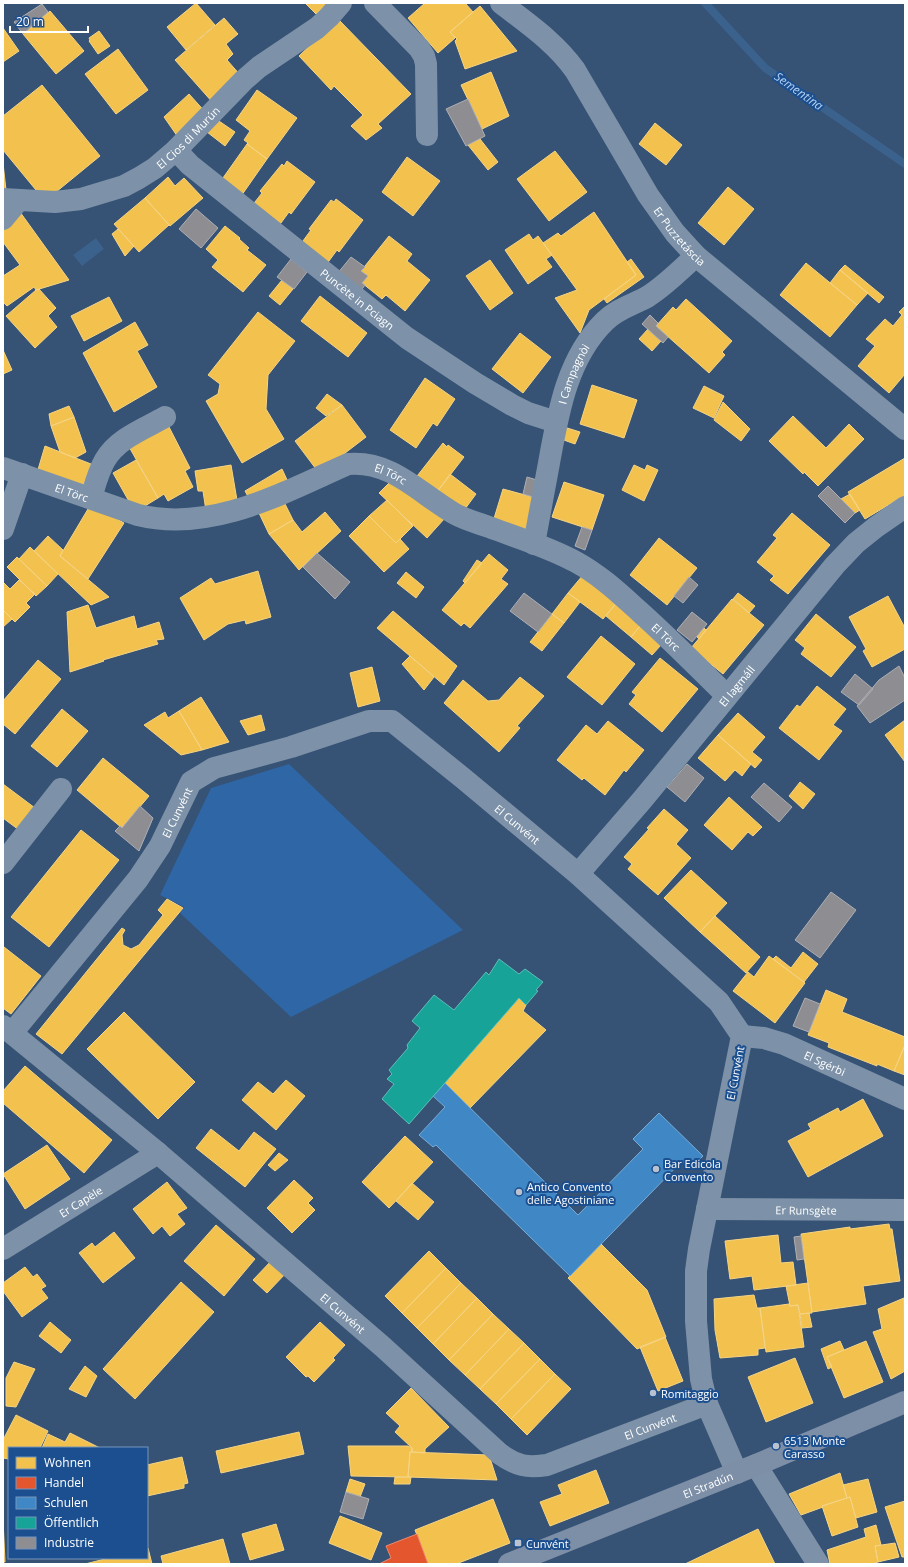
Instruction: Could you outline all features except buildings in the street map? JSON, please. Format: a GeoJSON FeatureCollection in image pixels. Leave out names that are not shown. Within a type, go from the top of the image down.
{"type":"FeatureCollection","features":[{"type":"Feature","properties":{"kind":"main road","name":"El Stradún"},"geometry":{"type":"LineString","coordinates":[[509,1564],[747,1469],[905,1402]]}},
{"type":"Feature","properties":{"kind":"street","name":"El Cios di Murún"},"geometry":{"type":"LineString","coordinates":[[11,200],[44,202],[81,200],[124,186],[139,178],[155,168],[176,150],[244,80],[259,67],[317,28],[341,3]]}},
{"type":"Feature","properties":{"kind":"street"},"geometry":{"type":"LineString","coordinates":[[375,3],[420,48],[424,56],[426,64],[427,135]]}},
{"type":"Feature","properties":{"kind":"street","name":"Er Puzzetáscia"},"geometry":{"type":"LineString","coordinates":[[501,3],[544,36],[564,54],[575,70],[648,195],[674,233],[696,256],[905,429]]}},
{"type":"Feature","properties":{"kind":"street","name":"Puncète in Pciagn"},"geometry":{"type":"LineString","coordinates":[[176,150],[190,164],[407,338],[475,383],[512,405],[528,413],[556,422]]}},
{"type":"Feature","properties":{"kind":"street"},"geometry":{"type":"LineString","coordinates":[[3,219],[11,200]]}},
{"type":"Feature","properties":{"kind":"street","name":"I Campagnòi"},"geometry":{"type":"LineString","coordinates":[[534,544],[556,422],[569,378],[576,362],[592,335],[612,314],[658,290],[696,256]]}},
{"type":"Feature","properties":{"kind":"street"},"geometry":{"type":"LineString","coordinates":[[91,498],[100,471],[111,452],[118,444],[126,438],[165,417]]}},
{"type":"Feature","properties":{"kind":"street","name":"El Törc"},"geometry":{"type":"LineString","coordinates":[[13,471],[152,518],[178,520],[203,517],[236,510],[271,498],[348,464],[366,464],[385,469],[407,480],[456,514],[534,544],[576,562],[595,573],[661,631],[728,696]]}},
{"type":"Feature","properties":{"kind":"street"},"geometry":{"type":"LineString","coordinates":[[3,529],[13,471]]}},
{"type":"Feature","properties":{"kind":"street","name":"El Iagmáll"},"geometry":{"type":"LineString","coordinates":[[578,874],[728,696],[835,565],[876,527],[905,508]]}},
{"type":"Feature","properties":{"kind":"street","name":"El Cunvént"},"geometry":{"type":"LineString","coordinates":[[707,1404],[547,1465],[532,1467],[512,1462],[500,1454],[383,1347],[158,1153],[7,1030],[138,879],[160,846],[191,782],[214,768],[290,747],[369,721],[392,721],[578,874],[719,1002],[742,1036],[696,1271],[696,1321],[701,1379],[707,1404],[747,1469],[818,1564]]}},
{"type":"Feature","properties":{"kind":"street"},"geometry":{"type":"LineString","coordinates":[[3,863],[61,789]]}},
{"type":"Feature","properties":{"kind":"street","name":"El Sgérbi"},"geometry":{"type":"LineString","coordinates":[[742,1036],[764,1038],[784,1044],[905,1099]]}},
{"type":"Feature","properties":{"kind":"street","name":"Er Capèle"},"geometry":{"type":"LineString","coordinates":[[3,1249],[158,1153]]}},
{"type":"Feature","properties":{"kind":"street","name":"Er Runsgète"},"geometry":{"type":"LineString","coordinates":[[707,1209],[905,1210]]}},
{"type":"Feature","properties":{"kind":"shaded area"},"geometry":{"type":"Polygon","coordinates":[[[96,238],[104,249],[82,266],[73,255],[96,238]]]}},
{"type":"Feature","properties":{"kind":"shaded area"},"geometry":{"type":"Polygon","coordinates":[[[289,764],[463,930],[291,1017],[180,913],[184,907],[160,895],[211,788],[289,764]]]}},
{"type":"Feature","properties":{"kind":"waterway","name":"Sementina"},"geometry":{"type":"LineString","coordinates":[[705,3],[765,68],[905,164]]}},
{"type":"Feature","properties":{"kind":"place","name":"Bar Edicola Convento"},"geometry":{"type":"Point","coordinates":[656,1169]}},
{"type":"Feature","properties":{"kind":"place","name":"Antico Convento delle Agostiniane"},"geometry":{"type":"Point","coordinates":[519,1192]}},
{"type":"Feature","properties":{"kind":"place","name":"Romitaggio"},"geometry":{"type":"Point","coordinates":[653,1393]}},
{"type":"Feature","properties":{"kind":"place","name":"6513 Monte Carasso"},"geometry":{"type":"Point","coordinates":[776,1446]}},
{"type":"Feature","properties":{"kind":"place","name":"Cunvént"},"geometry":{"type":"Point","coordinates":[518,1543]}}]}
